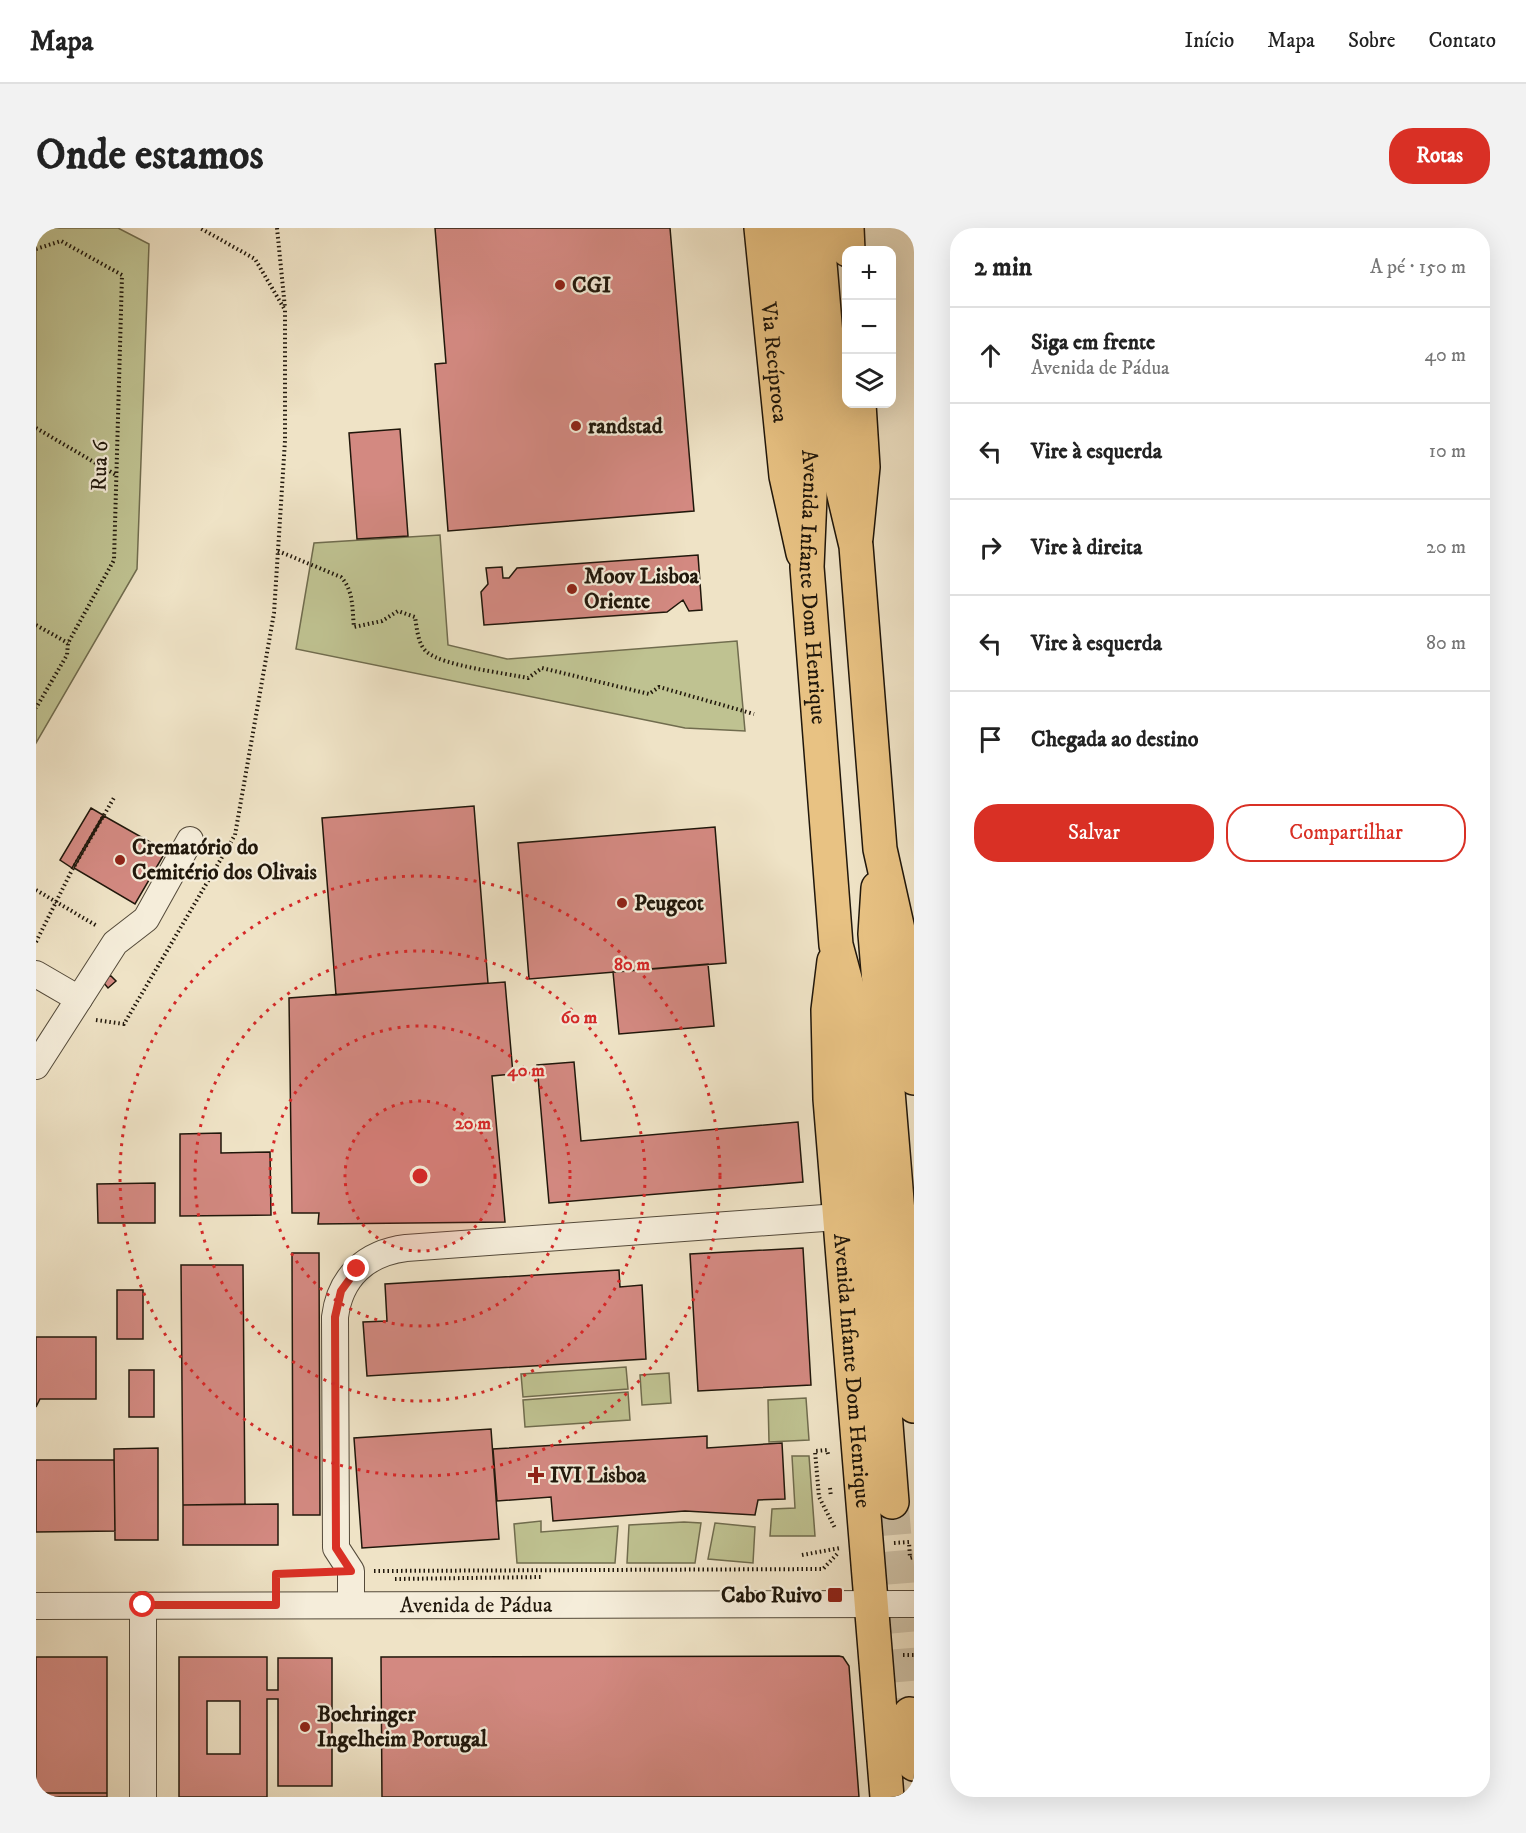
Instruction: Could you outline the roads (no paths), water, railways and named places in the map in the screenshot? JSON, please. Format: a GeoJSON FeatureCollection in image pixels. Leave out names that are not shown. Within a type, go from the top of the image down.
{"type":"FeatureCollection","features":[{"type":"Feature","properties":{"kind":"main road","name":"Via Recíproca"},"geometry":{"type":"LineString","coordinates":[[761,228],[786,476],[807,567]]}},
{"type":"Feature","properties":{"kind":"main road","name":"Avenida Infante Dom Henrique"},"geometry":{"type":"LineString","coordinates":[[790,228],[811,473],[807,567],[836,945],[854,1012],[892,1502]]}},
{"type":"Feature","properties":{"kind":"main road","name":"Avenida Infante Dom Henrique"},"geometry":{"type":"LineString","coordinates":[[817,228],[837,466],[856,546],[880,849],[875,934],[914,1406]]}},
{"type":"Feature","properties":{"kind":"main road"},"geometry":{"type":"LineString","coordinates":[[847,228],[848,246]]}},
{"type":"Feature","properties":{"kind":"main road"},"geometry":{"type":"LineString","coordinates":[[856,546],[863,467],[859,408]]}},
{"type":"Feature","properties":{"kind":"main road","name":"Avenida Infante Dom Henrique"},"geometry":{"type":"LineString","coordinates":[[880,849],[899,934],[914,1078]]}},
{"type":"Feature","properties":{"kind":"main road","name":"Avenida Infante Dom Henrique"},"geometry":{"type":"LineString","coordinates":[[836,945],[828,1010],[838,1217],[887,1797]]}},
{"type":"Feature","properties":{"kind":"main road"},"geometry":{"type":"LineString","coordinates":[[910,1714],[914,1764]]}},
{"type":"Feature","properties":{"kind":"street"},"geometry":{"type":"LineString","coordinates":[[36,1066],[115,943],[146,919],[190,840]]}},
{"type":"Feature","properties":{"kind":"street"},"geometry":{"type":"LineString","coordinates":[[36,974],[73,1007]]}},
{"type":"Feature","properties":{"kind":"street"},"geometry":{"type":"LineString","coordinates":[[351,1605],[351,1571],[336,1548],[335,1317],[341,1291],[348,1280],[367,1261],[385,1252],[406,1248],[838,1217]]}},
{"type":"Feature","properties":{"kind":"street","name":"Avenida de Pádua"},"geometry":{"type":"LineString","coordinates":[[36,1606],[914,1604]]}},
{"type":"Feature","properties":{"kind":"street"},"geometry":{"type":"LineString","coordinates":[[143,1605],[143,1797]]}},
{"type":"Feature","properties":{"kind":"tunnel"},"geometry":{"type":"LineString","coordinates":[[892,1502],[910,1714]]}},
{"type":"Feature","properties":{"kind":"place","name":"CGI"},"geometry":{"type":"Point","coordinates":[560,285]}},
{"type":"Feature","properties":{"kind":"place","name":"randstad"},"geometry":{"type":"Point","coordinates":[576,426]}},
{"type":"Feature","properties":{"kind":"place","name":"Moov Lisboa Oriente"},"geometry":{"type":"Point","coordinates":[572,589]}},
{"type":"Feature","properties":{"kind":"place","name":"Crematório do Cemitério dos Olivais"},"geometry":{"type":"Point","coordinates":[120,860]}},
{"type":"Feature","properties":{"kind":"place","name":"Peugeot"},"geometry":{"type":"Point","coordinates":[622,903]}},
{"type":"Feature","properties":{"kind":"place","name":"IVI Lisboa"},"geometry":{"type":"Point","coordinates":[536,1475]}},
{"type":"Feature","properties":{"kind":"place","name":"Cabo Ruivo"},"geometry":{"type":"Point","coordinates":[835,1595]}},
{"type":"Feature","properties":{"kind":"place","name":"Boehringer Ingelheim Portugal"},"geometry":{"type":"Point","coordinates":[305,1727]}}]}
